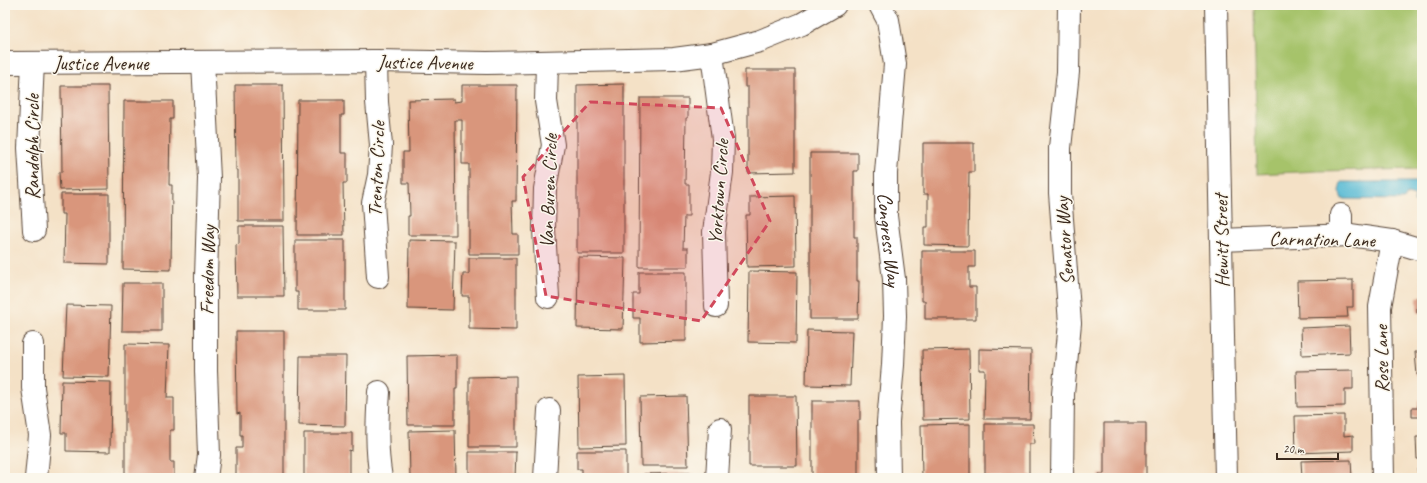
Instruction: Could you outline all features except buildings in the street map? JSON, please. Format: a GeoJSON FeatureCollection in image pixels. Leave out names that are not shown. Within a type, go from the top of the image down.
{"type":"FeatureCollection","features":[{"type":"Feature","properties":{"kind":"street","name":"Justice Avenue"},"geometry":{"type":"LineString","coordinates":[[5,63],[376,61],[487,63],[674,59],[712,54],[760,41],[802,24],[835,5]]}},
{"type":"Feature","properties":{"kind":"street","name":"Congress Way"},"geometry":{"type":"LineString","coordinates":[[880,5],[888,20],[895,64],[886,173],[886,216],[894,279],[895,316],[893,365],[888,422],[889,478]]}},
{"type":"Feature","properties":{"kind":"street","name":"Senator Way"},"geometry":{"type":"LineString","coordinates":[[1062,478],[1063,394],[1070,323],[1060,193],[1060,148],[1068,72],[1068,5]]}},
{"type":"Feature","properties":{"kind":"street","name":"Hewitt Street"},"geometry":{"type":"LineString","coordinates":[[1216,5],[1226,478]]}},
{"type":"Feature","properties":{"kind":"street","name":"Yorktown Circle"},"geometry":{"type":"LineString","coordinates":[[712,54],[724,139],[722,172],[714,232],[716,306]]}},
{"type":"Feature","properties":{"kind":"street","name":"Trenton Circle"},"geometry":{"type":"LineString","coordinates":[[376,61],[377,102],[381,145],[379,175],[373,203],[378,277]]}},
{"type":"Feature","properties":{"kind":"street","name":"Freedom Way"},"geometry":{"type":"LineString","coordinates":[[203,62],[209,178],[206,277],[206,371],[209,456],[206,478]]}},
{"type":"Feature","properties":{"kind":"street","name":"Van Buren Circle"},"geometry":{"type":"LineString","coordinates":[[547,62],[546,101],[553,145],[545,190],[544,221],[548,297]]}},
{"type":"Feature","properties":{"kind":"street","name":"Randolph Circle"},"geometry":{"type":"LineString","coordinates":[[33,63],[29,148],[34,230]]}},
{"type":"Feature","properties":{"kind":"street","name":"Carnation Lane"},"geometry":{"type":"LineString","coordinates":[[1221,240],[1341,225],[1372,238],[1392,241],[1422,250]]}},
{"type":"Feature","properties":{"kind":"street","name":"Rose Lane"},"geometry":{"type":"LineString","coordinates":[[1383,478],[1380,307],[1392,241]]}},
{"type":"Feature","properties":{"kind":"street"},"geometry":{"type":"LineString","coordinates":[[33,344],[33,388],[40,435],[36,478]]}},
{"type":"Feature","properties":{"kind":"street"},"geometry":{"type":"LineString","coordinates":[[379,392],[377,456],[381,478]]}},
{"type":"Feature","properties":{"kind":"street"},"geometry":{"type":"LineString","coordinates":[[545,478],[549,410]]}},
{"type":"Feature","properties":{"kind":"street"},"geometry":{"type":"LineString","coordinates":[[717,478],[720,429]]}},
{"type":"Feature","properties":{"kind":"highlighted area"},"geometry":{"type":"Polygon","coordinates":[[[590,102],[721,108],[770,221],[701,321],[546,296],[523,177],[590,102]]]}},
{"type":"Feature","properties":{"kind":"green space"},"geometry":{"type":"Polygon","coordinates":[[[1254,5],[1422,5],[1422,169],[1257,174],[1254,5]]]}},
{"type":"Feature","properties":{"kind":"water"},"geometry":{"type":"Polygon","coordinates":[[[1341,182],[1422,182],[1422,205],[1414,202],[1415,196],[1407,194],[1404,200],[1342,199],[1339,191],[1341,182]]]}}]}
